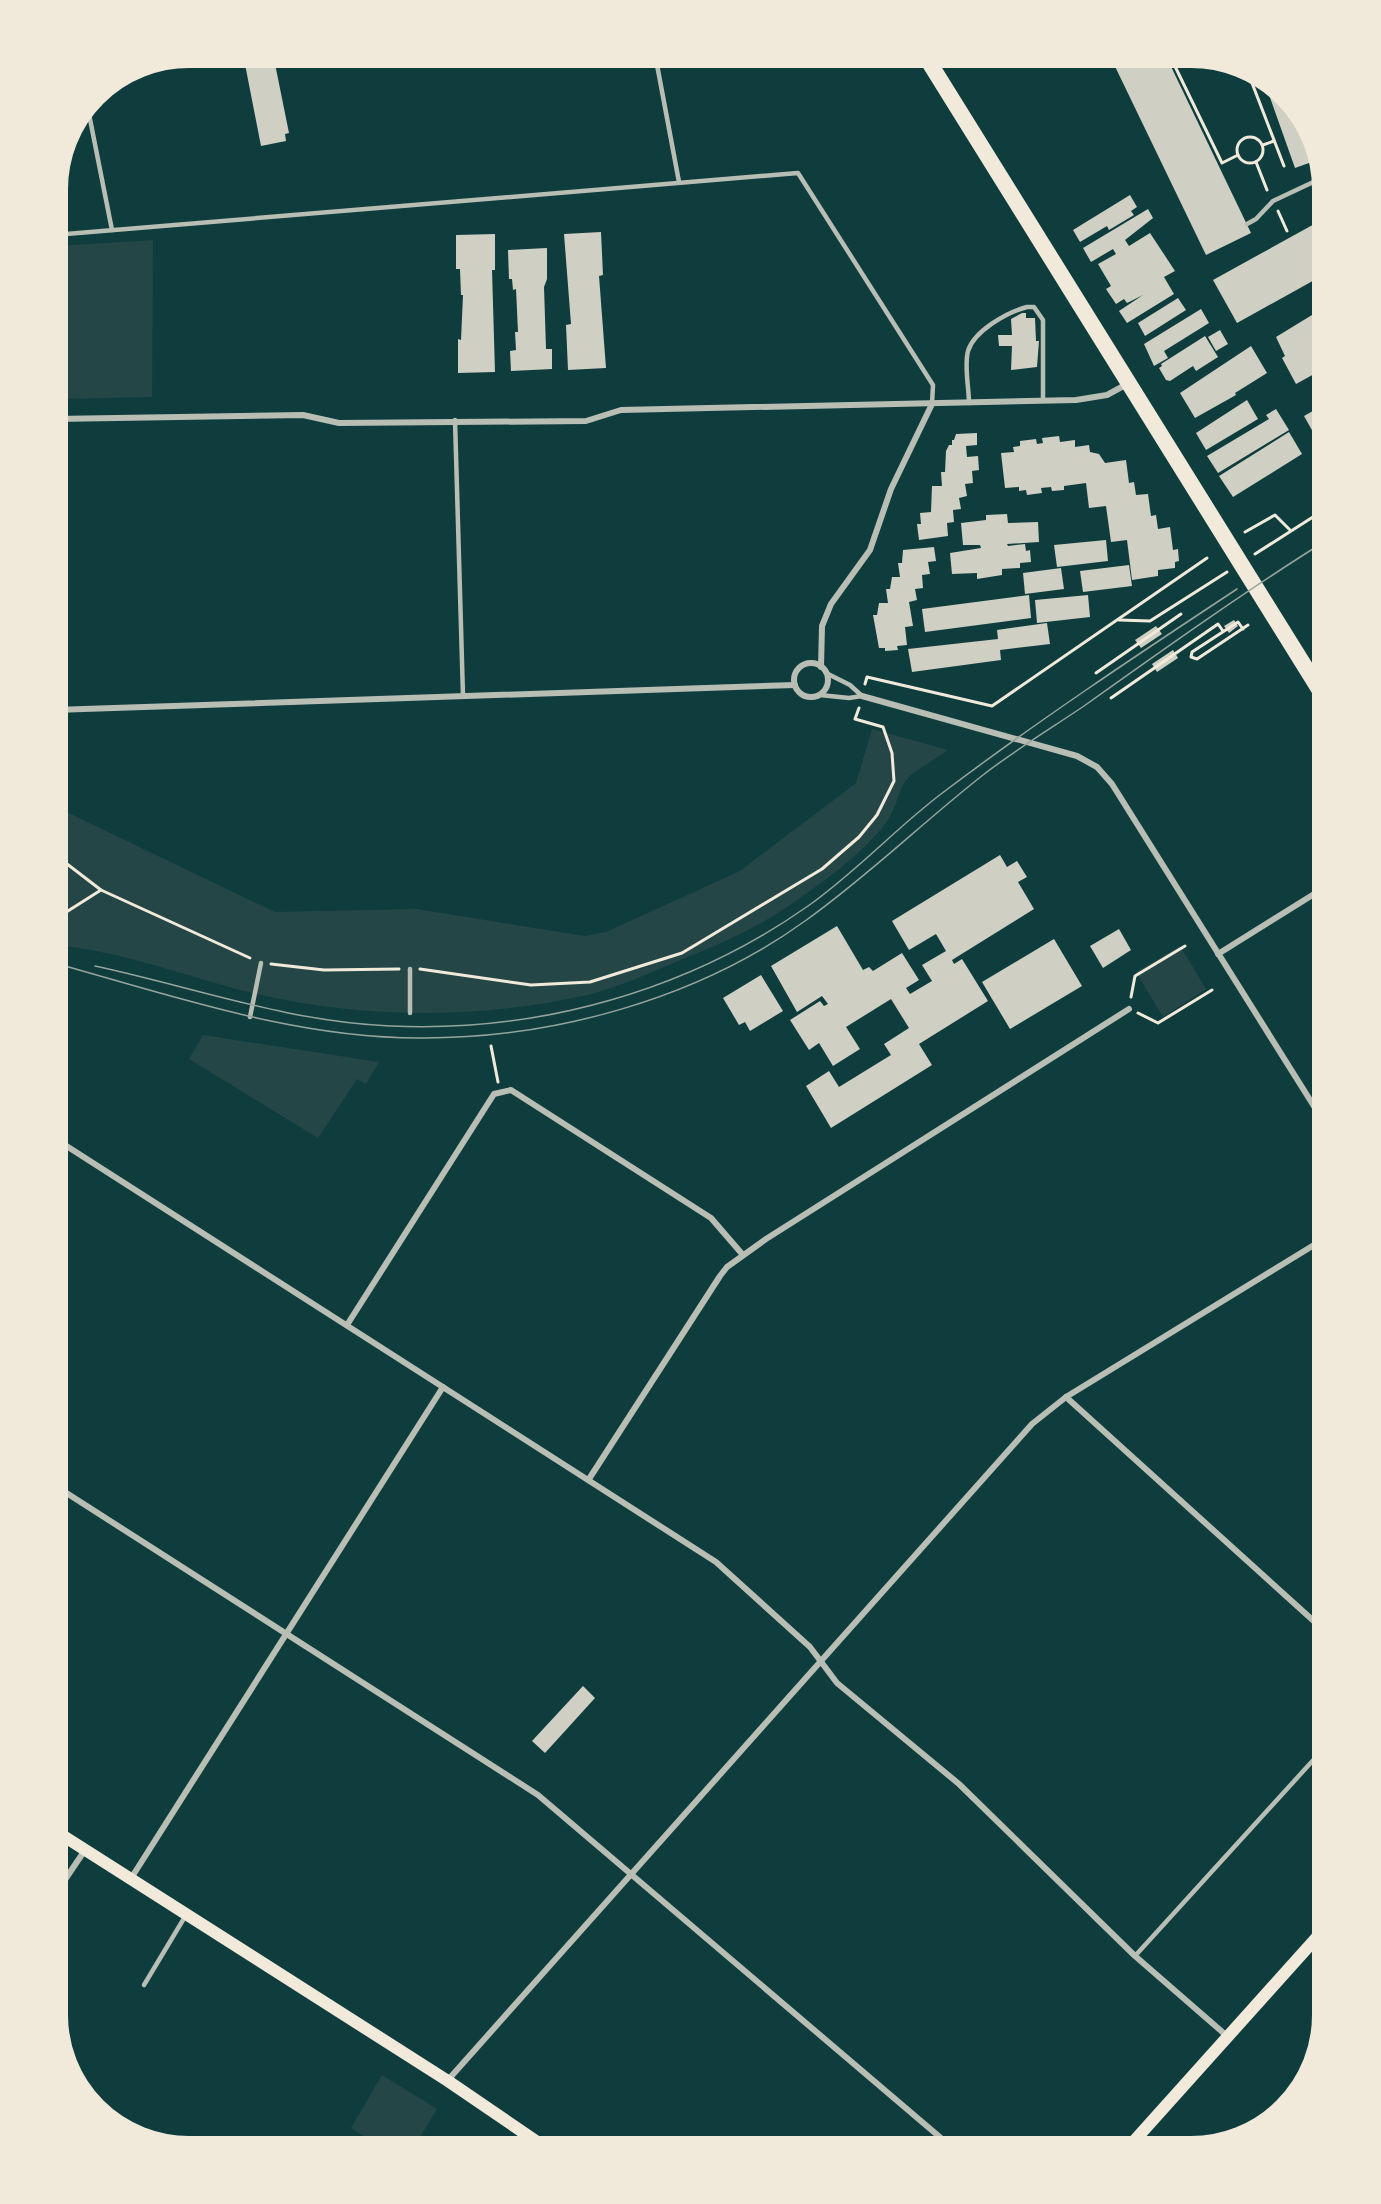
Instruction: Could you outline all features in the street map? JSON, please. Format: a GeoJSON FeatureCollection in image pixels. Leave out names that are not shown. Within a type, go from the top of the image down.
{"type":"FeatureCollection","features":[{"type":"Feature","properties":{"kind":"highway"},"geometry":{"type":"LineString","coordinates":[[931,65],[1316,685]]}},
{"type":"Feature","properties":{"kind":"main road"},"geometry":{"type":"LineString","coordinates":[[64,1837],[448,2081],[533,2139]]}},
{"type":"Feature","properties":{"kind":"main road"},"geometry":{"type":"LineString","coordinates":[[1135,2140],[1316,1938]]}},
{"type":"Feature","properties":{"kind":"street"},"geometry":{"type":"LineString","coordinates":[[65,419],[303,415],[339,423],[455,420],[586,421],[621,410],[1089,399],[1107,395],[1130,383]]}},
{"type":"Feature","properties":{"kind":"street"},"geometry":{"type":"LineString","coordinates":[[821,667],[811,664],[802,667],[796,675],[795,685],[805,696],[820,695],[827,687],[826,674],[821,667],[822,626],[831,604],[870,550],[891,489],[932,404]]}},
{"type":"Feature","properties":{"kind":"street"},"geometry":{"type":"LineString","coordinates":[[65,710],[795,685]]}},
{"type":"Feature","properties":{"kind":"street"},"geometry":{"type":"LineString","coordinates":[[862,696],[1088,760],[1105,774],[1316,1110]]}},
{"type":"Feature","properties":{"kind":"street"},"geometry":{"type":"LineString","coordinates":[[1218,954],[1316,893]]}},
{"type":"Feature","properties":{"kind":"street"},"geometry":{"type":"LineString","coordinates":[[589,1479],[720,1276],[743,1255],[1129,1009]]}},
{"type":"Feature","properties":{"kind":"street"},"geometry":{"type":"LineString","coordinates":[[347,1325],[494,1094],[499,1091],[511,1090],[711,1218],[743,1255]]}},
{"type":"Feature","properties":{"kind":"street"},"geometry":{"type":"LineString","coordinates":[[64,1145],[717,1562],[810,1647],[837,1683],[959,1784],[1135,1956],[1228,2037]]}},
{"type":"Feature","properties":{"kind":"street"},"geometry":{"type":"LineString","coordinates":[[448,2081],[1032,1424],[1066,1397],[1316,1244]]}},
{"type":"Feature","properties":{"kind":"street"},"geometry":{"type":"LineString","coordinates":[[130,1880],[443,1387]]}},
{"type":"Feature","properties":{"kind":"street"},"geometry":{"type":"LineString","coordinates":[[1066,1397],[1316,1623]]}},
{"type":"Feature","properties":{"kind":"street"},"geometry":{"type":"LineString","coordinates":[[64,1492],[538,1795],[943,2140]]}},
{"type":"Feature","properties":{"kind":"street"},"geometry":{"type":"LineString","coordinates":[[64,1881],[85,1850]]}},
{"type":"Feature","properties":{"kind":"lane"},"geometry":{"type":"LineString","coordinates":[[657,65],[679,182]]}},
{"type":"Feature","properties":{"kind":"lane"},"geometry":{"type":"LineString","coordinates":[[89,116],[112,230]]}},
{"type":"Feature","properties":{"kind":"lane"},"geometry":{"type":"LineString","coordinates":[[65,234],[798,173],[933,386],[932,404]]}},
{"type":"Feature","properties":{"kind":"lane"},"geometry":{"type":"LineString","coordinates":[[1247,224],[1256,219],[1273,201],[1315,181]]}},
{"type":"Feature","properties":{"kind":"lane"},"geometry":{"type":"LineString","coordinates":[[969,403],[967,353],[971,344],[985,329],[1020,309],[1034,307],[1043,320],[1043,401]]}},
{"type":"Feature","properties":{"kind":"lane"},"geometry":{"type":"LineString","coordinates":[[455,420],[464,696]]}},
{"type":"Feature","properties":{"kind":"lane"},"geometry":{"type":"LineString","coordinates":[[826,674],[850,685],[862,696]]}},
{"type":"Feature","properties":{"kind":"lane"},"geometry":{"type":"LineString","coordinates":[[820,695],[849,698],[862,696]]}},
{"type":"Feature","properties":{"kind":"lane"},"geometry":{"type":"LineString","coordinates":[[250,1017],[261,963]]}},
{"type":"Feature","properties":{"kind":"lane"},"geometry":{"type":"LineString","coordinates":[[410,969],[410,1013]]}},
{"type":"Feature","properties":{"kind":"lane"},"geometry":{"type":"LineString","coordinates":[[1135,1956],[1316,1757]]}},
{"type":"Feature","properties":{"kind":"lane"},"geometry":{"type":"LineString","coordinates":[[144,1985],[186,1915]]}},
{"type":"Feature","properties":{"kind":"path"},"geometry":{"type":"LineString","coordinates":[[1174,65],[1222,163],[1238,155]]}},
{"type":"Feature","properties":{"kind":"path"},"geometry":{"type":"LineString","coordinates":[[1249,79],[1284,166]]}},
{"type":"Feature","properties":{"kind":"path"},"geometry":{"type":"LineString","coordinates":[[1254,137],[1263,145],[1262,156],[1256,162],[1244,162],[1238,155],[1239,143],[1245,138],[1254,137]]}},
{"type":"Feature","properties":{"kind":"path"},"geometry":{"type":"LineString","coordinates":[[1263,145],[1274,141]]}},
{"type":"Feature","properties":{"kind":"path"},"geometry":{"type":"LineString","coordinates":[[1256,162],[1267,190]]}},
{"type":"Feature","properties":{"kind":"path"},"geometry":{"type":"LineString","coordinates":[[1278,212],[1287,231]]}},
{"type":"Feature","properties":{"kind":"path"},"geometry":{"type":"LineString","coordinates":[[1245,532],[1275,514],[1290,530]]}},
{"type":"Feature","properties":{"kind":"path"},"geometry":{"type":"LineString","coordinates":[[866,681],[867,678],[992,706],[1207,558]]}},
{"type":"Feature","properties":{"kind":"path"},"geometry":{"type":"LineString","coordinates":[[1096,673],[1181,614]]}},
{"type":"Feature","properties":{"kind":"path"},"geometry":{"type":"LineString","coordinates":[[1117,620],[1150,621]]}},
{"type":"Feature","properties":{"kind":"path"},"geometry":{"type":"LineString","coordinates":[[1243,629],[1238,622],[1192,652],[1191,657],[1197,659],[1248,626]]}},
{"type":"Feature","properties":{"kind":"path"},"geometry":{"type":"LineString","coordinates":[[1111,698],[1218,624],[1223,632]]}},
{"type":"Feature","properties":{"kind":"path"},"geometry":{"type":"LineString","coordinates":[[65,862],[101,890],[261,963],[324,970],[434,969],[531,985],[590,982],[682,953],[822,869],[859,837],[878,815],[894,781],[892,753],[883,727],[855,719],[858,713]]}},
{"type":"Feature","properties":{"kind":"path"},"geometry":{"type":"LineString","coordinates":[[65,913],[101,890]]}},
{"type":"Feature","properties":{"kind":"path"},"geometry":{"type":"LineString","coordinates":[[1185,946],[1135,976],[1129,1009],[1158,1023],[1212,990]]}},
{"type":"Feature","properties":{"kind":"path"},"geometry":{"type":"LineString","coordinates":[[491,1046],[499,1091]]}},
{"type":"Feature","properties":{"kind":"shaded area"},"geometry":{"type":"Polygon","coordinates":[[[153,240],[152,397],[65,399],[65,246],[153,240]]]}},
{"type":"Feature","properties":{"kind":"shaded area"},"geometry":{"type":"Polygon","coordinates":[[[872,729],[948,750],[907,779],[889,818],[866,846],[840,868],[775,915],[712,947],[612,988],[587,995],[546,1003],[464,1012],[380,1012],[298,1002],[257,994],[131,959],[65,946],[65,811],[275,912],[416,909],[585,936],[606,932],[740,871],[856,783],[872,729]]]}},
{"type":"Feature","properties":{"kind":"shaded area"},"geometry":{"type":"Polygon","coordinates":[[[1180,946],[1206,989],[1163,1017],[1136,972],[1180,946]]]}},
{"type":"Feature","properties":{"kind":"shaded area"},"geometry":{"type":"Polygon","coordinates":[[[203,1035],[379,1062],[366,1084],[357,1079],[318,1138],[189,1059],[203,1035]]]}},
{"type":"Feature","properties":{"kind":"shaded area"},"geometry":{"type":"Polygon","coordinates":[[[382,2075],[437,2109],[419,2139],[368,2139],[351,2128],[382,2075]]]}},
{"type":"Feature","properties":{"kind":"building"},"geometry":{"type":"Polygon","coordinates":[[[245,65],[275,65],[289,133],[285,134],[286,141],[261,146],[245,65]]]}},
{"type":"Feature","properties":{"kind":"building"},"geometry":{"type":"Polygon","coordinates":[[[1114,65],[1170,65],[1251,233],[1206,255],[1114,65]]]}},
{"type":"Feature","properties":{"kind":"building"},"geometry":{"type":"Polygon","coordinates":[[[1268,91],[1285,107],[1307,142],[1313,162],[1295,168],[1268,91]]]}},
{"type":"Feature","properties":{"kind":"building"},"geometry":{"type":"Polygon","coordinates":[[[1130,195],[1137,207],[1131,211],[1134,215],[1109,230],[1107,226],[1080,242],[1073,230],[1130,195]]]}},
{"type":"Feature","properties":{"kind":"building"},"geometry":{"type":"Polygon","coordinates":[[[1148,209],[1153,218],[1125,240],[1129,246],[1150,233],[1175,271],[1164,277],[1174,294],[1127,323],[1119,311],[1143,295],[1127,303],[1124,299],[1116,304],[1106,289],[1111,286],[1098,264],[1116,254],[1113,249],[1091,262],[1083,248],[1148,209]]]}},
{"type":"Feature","properties":{"kind":"building"},"geometry":{"type":"Polygon","coordinates":[[[1316,223],[1316,279],[1237,323],[1213,280],[1316,223]]]}},
{"type":"Feature","properties":{"kind":"building"},"geometry":{"type":"Polygon","coordinates":[[[601,232],[603,275],[599,276],[606,368],[568,370],[566,325],[571,324],[564,234],[601,232]]]}},
{"type":"Feature","properties":{"kind":"building"},"geometry":{"type":"Polygon","coordinates":[[[495,234],[495,270],[492,270],[495,372],[458,373],[458,339],[461,340],[463,295],[461,295],[460,269],[456,269],[456,235],[495,234]]]}},
{"type":"Feature","properties":{"kind":"building"},"geometry":{"type":"Polygon","coordinates":[[[547,248],[547,279],[544,287],[546,349],[552,349],[552,369],[511,371],[510,351],[516,350],[515,332],[518,332],[516,289],[513,290],[512,279],[509,279],[508,250],[547,248]]]}},
{"type":"Feature","properties":{"kind":"building"},"geometry":{"type":"Polygon","coordinates":[[[1178,298],[1186,310],[1145,336],[1138,323],[1178,298]]]}},
{"type":"Feature","properties":{"kind":"building"},"geometry":{"type":"Polygon","coordinates":[[[1201,309],[1209,323],[1164,351],[1168,358],[1154,366],[1144,344],[1201,309]]]}},
{"type":"Feature","properties":{"kind":"building"},"geometry":{"type":"Polygon","coordinates":[[[1026,313],[1026,318],[1035,318],[1036,341],[1039,341],[1037,367],[1011,370],[1012,346],[999,346],[998,335],[1012,335],[1011,319],[1026,313]]]}},
{"type":"Feature","properties":{"kind":"building"},"geometry":{"type":"Polygon","coordinates":[[[1312,315],[1314,318],[1316,317],[1316,373],[1296,384],[1282,358],[1285,356],[1276,337],[1312,315]]]}},
{"type":"Feature","properties":{"kind":"building"},"geometry":{"type":"Polygon","coordinates":[[[1220,330],[1228,344],[1216,351],[1208,337],[1220,330]]]}},
{"type":"Feature","properties":{"kind":"building"},"geometry":{"type":"Polygon","coordinates":[[[1205,336],[1218,357],[1196,371],[1193,366],[1170,381],[1166,380],[1159,368],[1161,364],[1205,336]]]}},
{"type":"Feature","properties":{"kind":"building"},"geometry":{"type":"Polygon","coordinates":[[[1251,346],[1267,373],[1235,393],[1236,395],[1195,418],[1180,393],[1251,346]]]}},
{"type":"Feature","properties":{"kind":"building"},"geometry":{"type":"Polygon","coordinates":[[[1247,400],[1258,419],[1206,450],[1196,433],[1247,400]]]}},
{"type":"Feature","properties":{"kind":"building"},"geometry":{"type":"Polygon","coordinates":[[[1276,409],[1289,430],[1218,473],[1207,456],[1269,419],[1266,415],[1276,409]]]}},
{"type":"Feature","properties":{"kind":"building"},"geometry":{"type":"Polygon","coordinates":[[[1316,409],[1316,437],[1304,416],[1316,409]]]}},
{"type":"Feature","properties":{"kind":"building"},"geometry":{"type":"Polygon","coordinates":[[[1289,432],[1302,454],[1233,497],[1219,476],[1289,432]]]}},
{"type":"Feature","properties":{"kind":"building"},"geometry":{"type":"Polygon","coordinates":[[[977,433],[977,445],[966,446],[967,457],[978,456],[979,470],[972,471],[973,483],[965,484],[967,496],[959,498],[961,509],[953,510],[954,522],[947,523],[948,536],[919,540],[917,524],[921,524],[920,513],[931,512],[932,486],[942,486],[941,472],[945,472],[946,451],[949,445],[952,445],[956,434],[977,433]]]}},
{"type":"Feature","properties":{"kind":"building"},"geometry":{"type":"Polygon","coordinates":[[[1059,436],[1060,442],[1075,440],[1075,447],[1089,445],[1090,452],[1099,454],[1105,463],[1126,460],[1129,483],[1134,482],[1136,495],[1148,494],[1151,516],[1156,515],[1158,529],[1170,527],[1173,550],[1178,549],[1179,561],[1175,562],[1175,568],[1158,570],[1158,576],[1132,580],[1127,540],[1111,542],[1106,506],[1089,508],[1086,483],[1064,486],[1064,490],[1052,491],[1051,487],[1041,488],[1042,493],[1027,495],[1026,490],[1019,491],[1019,487],[1005,488],[1001,453],[1014,452],[1013,447],[1020,446],[1020,441],[1036,439],[1037,444],[1043,443],[1042,438],[1059,436]]]}},
{"type":"Feature","properties":{"kind":"building"},"geometry":{"type":"Polygon","coordinates":[[[1007,514],[1008,523],[1038,522],[1039,542],[1007,544],[1008,546],[1025,544],[1026,551],[1030,550],[1031,562],[1020,563],[1020,568],[1002,569],[1002,575],[977,579],[977,573],[952,574],[950,553],[981,548],[980,545],[963,545],[961,523],[986,520],[986,515],[1007,514]]]}},
{"type":"Feature","properties":{"kind":"building"},"geometry":{"type":"Polygon","coordinates":[[[1106,540],[1108,561],[1057,567],[1054,545],[1106,540]]]}},
{"type":"Feature","properties":{"kind":"building"},"geometry":{"type":"Polygon","coordinates":[[[934,547],[936,561],[928,562],[930,574],[922,575],[923,588],[915,589],[917,600],[909,602],[913,626],[905,627],[907,645],[897,646],[898,650],[885,651],[885,648],[879,648],[873,615],[877,615],[879,603],[888,603],[886,589],[890,589],[892,577],[900,577],[898,563],[902,563],[903,550],[934,547]]]}},
{"type":"Feature","properties":{"kind":"building"},"geometry":{"type":"Polygon","coordinates":[[[1129,565],[1132,586],[1083,592],[1080,571],[1129,565]]]}},
{"type":"Feature","properties":{"kind":"building"},"geometry":{"type":"Polygon","coordinates":[[[1061,568],[1064,589],[1025,594],[1023,573],[1061,568]]]}},
{"type":"Feature","properties":{"kind":"building"},"geometry":{"type":"Polygon","coordinates":[[[1029,595],[1031,618],[925,632],[922,609],[1029,595]]]}},
{"type":"Feature","properties":{"kind":"building"},"geometry":{"type":"Polygon","coordinates":[[[1088,595],[1090,617],[1037,623],[1035,600],[1088,595]]]}},
{"type":"Feature","properties":{"kind":"building"},"geometry":{"type":"Polygon","coordinates":[[[1234,620],[1238,626],[1229,633],[1224,626],[1234,620]]]}},
{"type":"Feature","properties":{"kind":"building"},"geometry":{"type":"Polygon","coordinates":[[[1047,623],[1050,644],[1000,650],[1001,660],[912,672],[908,649],[998,639],[997,630],[1047,623]]]}},
{"type":"Feature","properties":{"kind":"building"},"geometry":{"type":"Polygon","coordinates":[[[1156,626],[1162,634],[1141,648],[1135,640],[1156,626]]]}},
{"type":"Feature","properties":{"kind":"building"},"geometry":{"type":"Polygon","coordinates":[[[1173,650],[1178,658],[1157,672],[1152,664],[1173,650]]]}},
{"type":"Feature","properties":{"kind":"building"},"geometry":{"type":"Polygon","coordinates":[[[1000,855],[1007,867],[1017,861],[1027,877],[1018,882],[1034,909],[952,960],[954,964],[962,959],[988,1001],[919,1044],[932,1065],[831,1128],[806,1086],[829,1071],[839,1087],[891,1055],[884,1044],[909,1028],[891,999],[846,1027],[860,1049],[833,1066],[819,1043],[809,1050],[790,1020],[820,1001],[824,1006],[828,1004],[822,996],[797,1012],[771,966],[837,926],[863,970],[869,967],[873,971],[902,953],[919,980],[906,988],[910,994],[932,981],[922,965],[946,951],[936,934],[909,950],[892,921],[1000,855]]]}},
{"type":"Feature","properties":{"kind":"building"},"geometry":{"type":"Polygon","coordinates":[[[1119,929],[1131,950],[1103,968],[1090,946],[1119,929]]]}},
{"type":"Feature","properties":{"kind":"building"},"geometry":{"type":"Polygon","coordinates":[[[1054,939],[1082,986],[1010,1029],[982,982],[1054,939]]]}},
{"type":"Feature","properties":{"kind":"building"},"geometry":{"type":"Polygon","coordinates":[[[761,975],[783,1011],[750,1031],[745,1022],[739,1025],[723,998],[761,975]]]}},
{"type":"Feature","properties":{"kind":"building"},"geometry":{"type":"Polygon","coordinates":[[[583,1686],[595,1698],[545,1753],[532,1741],[583,1686]]]}},
{"type":"Feature","properties":{"kind":"tram line"},"geometry":{"type":"LineString","coordinates":[[65,966],[235,1013],[326,1031],[372,1036],[419,1038],[520,1031],[571,1022],[670,993],[718,972],[763,948],[805,921],[851,886],[995,766],[1235,600],[1316,547]]}},
{"type":"Feature","properties":{"kind":"tram line"},"geometry":{"type":"LineString","coordinates":[[95,966],[278,1011],[352,1023],[390,1026],[445,1026],[501,1022],[555,1014],[662,983],[712,962],[761,936],[808,906],[843,879],[924,807],[977,767],[1087,689],[1237,589]]}}]}
